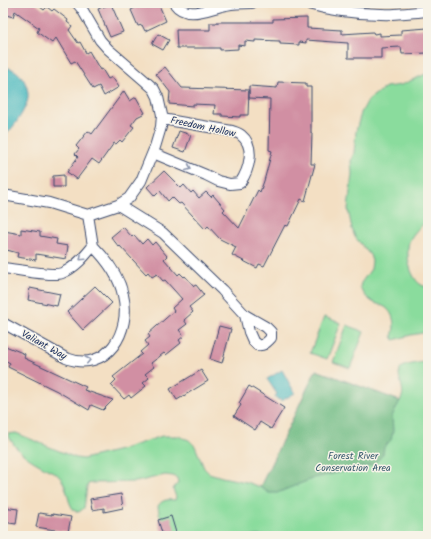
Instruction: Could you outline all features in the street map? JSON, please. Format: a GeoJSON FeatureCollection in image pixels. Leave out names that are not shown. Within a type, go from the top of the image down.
{"type":"FeatureCollection","features":[{"type":"Feature","properties":{"kind":"street","name":"Freedom Hollow"},"geometry":{"type":"LineString","coordinates":[[76,3],[82,9],[100,40],[108,50],[154,89],[161,106],[162,119],[153,153],[136,189],[128,198],[118,205],[88,215]]}},
{"type":"Feature","properties":{"kind":"street"},"geometry":{"type":"LineString","coordinates":[[174,3],[178,9],[191,13],[227,4],[252,3]]}},
{"type":"Feature","properties":{"kind":"street"},"geometry":{"type":"LineString","coordinates":[[304,3],[336,10],[367,14],[428,11]]}},
{"type":"Feature","properties":{"kind":"street","name":"Freedom Hollow"},"geometry":{"type":"LineString","coordinates":[[153,153],[218,181],[230,184],[240,183],[247,174],[250,163],[247,142],[241,135],[232,131],[162,119]]}},
{"type":"Feature","properties":{"kind":"street"},"geometry":{"type":"LineString","coordinates":[[3,195],[49,203],[88,215],[93,246],[80,261],[61,273],[50,274],[3,268]]}},
{"type":"Feature","properties":{"kind":"street"},"geometry":{"type":"LineString","coordinates":[[118,205],[163,233],[222,290],[245,315]]}},
{"type":"Feature","properties":{"kind":"street","name":"Valiant Way"},"geometry":{"type":"LineString","coordinates":[[3,323],[75,362],[84,362],[94,359],[109,351],[119,339],[122,332],[124,317],[123,296],[121,288],[113,272],[93,246]]}},
{"type":"Feature","properties":{"kind":"green space"},"geometry":{"type":"Polygon","coordinates":[[[428,73],[428,221],[417,230],[410,239],[408,255],[413,276],[417,282],[428,287],[428,332],[394,340],[392,336],[394,324],[392,316],[385,307],[368,299],[360,287],[361,283],[371,269],[372,261],[370,255],[355,237],[352,229],[348,209],[352,174],[351,161],[354,153],[356,131],[361,113],[368,100],[386,87],[401,85],[428,73]]]}},
{"type":"Feature","properties":{"kind":"green space"},"geometry":{"type":"Polygon","coordinates":[[[324,317],[341,323],[327,359],[310,353],[324,317]]]}},
{"type":"Feature","properties":{"kind":"green space"},"geometry":{"type":"Polygon","coordinates":[[[347,325],[364,332],[350,368],[333,362],[347,325]]]}},
{"type":"Feature","properties":{"kind":"green space","name":"Forest River Conservation Area"},"geometry":{"type":"Polygon","coordinates":[[[428,361],[428,536],[182,536],[163,522],[159,513],[158,506],[161,502],[175,500],[176,497],[173,489],[178,483],[177,478],[165,475],[136,482],[88,484],[84,508],[79,512],[75,511],[72,507],[60,477],[19,451],[8,434],[16,433],[76,458],[83,459],[120,450],[162,436],[178,436],[189,440],[195,446],[204,468],[209,473],[260,487],[316,370],[400,401],[403,391],[399,377],[400,369],[404,366],[428,361]]]}},
{"type":"Feature","properties":{"kind":"green space"},"geometry":{"type":"Polygon","coordinates":[[[316,370],[400,401],[392,416],[393,431],[391,440],[384,447],[383,454],[372,465],[314,478],[277,493],[269,493],[260,487],[316,370]]]}},
{"type":"Feature","properties":{"kind":"water"},"geometry":{"type":"Polygon","coordinates":[[[9,68],[21,75],[26,84],[28,98],[25,107],[11,130],[3,137],[3,69],[9,68]]]}},
{"type":"Feature","properties":{"kind":"water"},"geometry":{"type":"Polygon","coordinates":[[[282,370],[295,393],[281,401],[275,396],[277,394],[267,379],[282,370]]]}},
{"type":"Feature","properties":{"kind":"building"},"geometry":{"type":"Polygon","coordinates":[[[3,3],[35,3],[44,10],[47,7],[52,11],[54,9],[68,20],[67,22],[72,26],[69,30],[78,43],[80,42],[86,53],[89,51],[100,70],[102,69],[108,79],[112,77],[119,87],[104,96],[99,86],[93,89],[75,61],[71,63],[56,38],[52,43],[37,32],[39,28],[15,11],[13,17],[3,14],[3,3]]]}},
{"type":"Feature","properties":{"kind":"building"},"geometry":{"type":"Polygon","coordinates":[[[133,3],[158,3],[166,21],[145,31],[142,25],[138,26],[131,10],[135,8],[133,3]]]}},
{"type":"Feature","properties":{"kind":"building"},"geometry":{"type":"Polygon","coordinates":[[[111,4],[123,32],[110,37],[98,9],[111,4]]]}},
{"type":"Feature","properties":{"kind":"building"},"geometry":{"type":"Polygon","coordinates":[[[307,18],[307,28],[342,30],[342,34],[373,32],[374,34],[380,33],[380,36],[401,35],[401,30],[428,28],[428,53],[402,54],[401,47],[381,48],[381,58],[348,58],[348,43],[306,40],[306,43],[299,42],[299,45],[280,44],[280,41],[245,41],[245,46],[238,45],[238,49],[220,50],[220,48],[177,48],[176,30],[210,30],[210,23],[217,22],[273,22],[273,19],[307,18]]]}},
{"type":"Feature","properties":{"kind":"building"},"geometry":{"type":"Polygon","coordinates":[[[158,34],[169,40],[163,50],[152,44],[158,34]]]}},
{"type":"Feature","properties":{"kind":"building"},"geometry":{"type":"Polygon","coordinates":[[[165,67],[182,88],[249,90],[248,115],[240,115],[240,117],[214,114],[215,105],[193,104],[193,106],[169,104],[170,92],[156,74],[165,67]]]}},
{"type":"Feature","properties":{"kind":"building"},"geometry":{"type":"Polygon","coordinates":[[[278,82],[306,83],[306,87],[311,87],[311,164],[315,164],[305,201],[301,199],[288,226],[285,225],[264,266],[259,264],[257,268],[232,255],[236,247],[220,239],[208,226],[205,229],[181,203],[179,204],[172,197],[168,201],[160,191],[155,196],[147,187],[164,171],[181,188],[184,185],[191,193],[193,191],[199,198],[206,192],[211,197],[213,195],[225,209],[223,211],[239,228],[258,190],[260,192],[272,151],[269,150],[270,99],[249,98],[249,86],[277,88],[278,82]]]}},
{"type":"Feature","properties":{"kind":"building"},"geometry":{"type":"Polygon","coordinates":[[[124,91],[130,101],[136,97],[145,113],[137,117],[131,125],[134,127],[122,142],[120,140],[116,144],[114,143],[99,164],[92,159],[77,179],[67,172],[78,157],[75,154],[79,149],[76,146],[88,131],[92,134],[124,91]]]}},
{"type":"Feature","properties":{"kind":"building"},"geometry":{"type":"Polygon","coordinates":[[[179,131],[191,135],[185,152],[173,148],[179,131]]]}},
{"type":"Feature","properties":{"kind":"building"},"geometry":{"type":"Polygon","coordinates":[[[64,175],[64,187],[53,187],[53,176],[64,175]]]}},
{"type":"Feature","properties":{"kind":"building"},"geometry":{"type":"Polygon","coordinates":[[[123,227],[132,237],[134,235],[142,244],[147,239],[152,245],[155,242],[167,256],[164,259],[178,275],[180,273],[184,277],[185,276],[194,286],[196,285],[204,295],[189,307],[193,312],[184,320],[187,324],[179,330],[184,336],[179,340],[181,343],[166,355],[164,353],[151,363],[154,367],[145,374],[149,378],[143,383],[146,386],[131,398],[129,395],[124,399],[111,385],[116,380],[113,377],[142,354],[140,352],[148,345],[145,341],[150,337],[148,334],[174,311],[172,308],[182,299],[165,280],[163,281],[157,274],[152,277],[148,272],[146,274],[120,246],[119,247],[111,237],[123,227]]]}},
{"type":"Feature","properties":{"kind":"building"},"geometry":{"type":"Polygon","coordinates":[[[21,229],[40,232],[40,236],[57,239],[56,244],[68,246],[66,259],[36,254],[36,260],[17,257],[18,253],[3,249],[4,231],[21,234],[21,229]]]}},
{"type":"Feature","properties":{"kind":"building"},"geometry":{"type":"Polygon","coordinates":[[[95,286],[112,303],[83,330],[67,312],[95,286]]]}},
{"type":"Feature","properties":{"kind":"building"},"geometry":{"type":"Polygon","coordinates":[[[30,288],[60,294],[57,306],[28,300],[30,288]]]}},
{"type":"Feature","properties":{"kind":"building"},"geometry":{"type":"Polygon","coordinates":[[[219,326],[231,329],[222,363],[210,359],[219,326]]]}},
{"type":"Feature","properties":{"kind":"building"},"geometry":{"type":"Polygon","coordinates":[[[3,345],[25,354],[24,358],[86,387],[84,390],[113,400],[103,410],[91,405],[89,410],[57,391],[8,367],[10,363],[3,359],[3,345]]]}},
{"type":"Feature","properties":{"kind":"building"},"geometry":{"type":"Polygon","coordinates":[[[201,370],[208,381],[177,400],[170,389],[201,370]]]}},
{"type":"Feature","properties":{"kind":"building"},"geometry":{"type":"Polygon","coordinates":[[[249,386],[284,408],[271,429],[260,422],[255,430],[234,416],[241,405],[239,403],[249,386]]]}},
{"type":"Feature","properties":{"kind":"building"},"geometry":{"type":"Polygon","coordinates":[[[121,494],[123,508],[104,512],[104,508],[92,510],[90,499],[121,494]]]}},
{"type":"Feature","properties":{"kind":"building"},"geometry":{"type":"Polygon","coordinates":[[[3,507],[18,509],[16,524],[3,522],[3,507]]]}},
{"type":"Feature","properties":{"kind":"building"},"geometry":{"type":"Polygon","coordinates":[[[39,513],[71,517],[68,532],[36,527],[39,513]]]}},
{"type":"Feature","properties":{"kind":"building"},"geometry":{"type":"Polygon","coordinates":[[[171,516],[177,536],[163,536],[158,520],[171,516]]]}}]}
